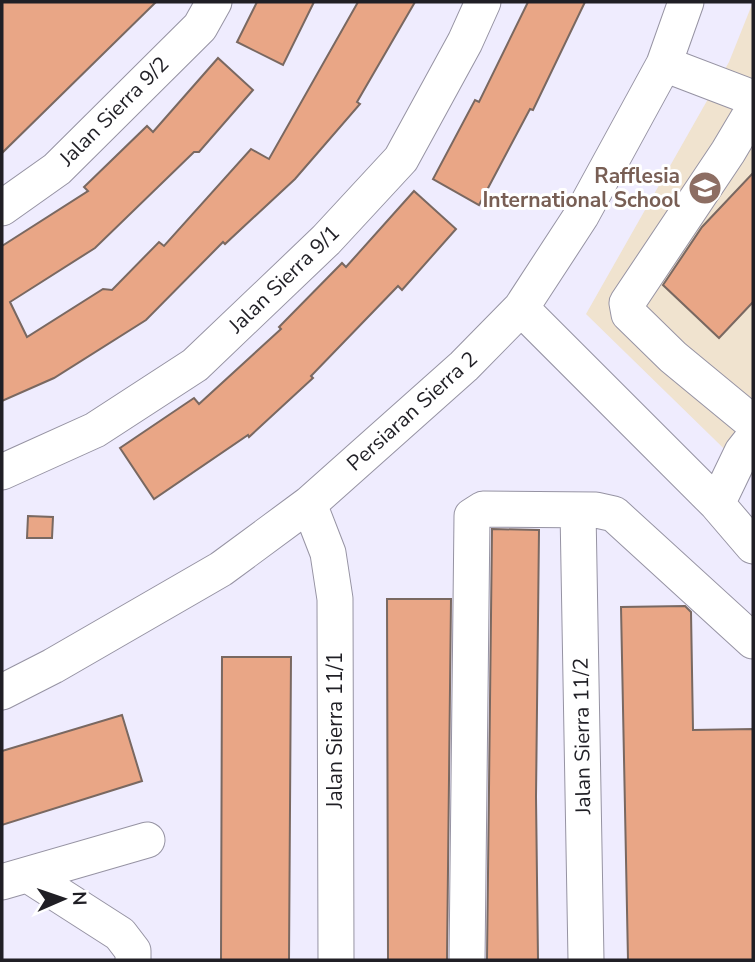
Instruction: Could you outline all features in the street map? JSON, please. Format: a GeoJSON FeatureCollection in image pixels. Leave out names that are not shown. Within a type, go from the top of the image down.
{"type":"FeatureCollection","features":[{"type":"Feature","properties":{"kind":"street","name":"Jalan Sierra 9/2"},"geometry":{"type":"LineString","coordinates":[[2,208],[57,169],[200,27],[214,2]]}},
{"type":"Feature","properties":{"kind":"street","name":"Jalan Sierra 9/1"},"geometry":{"type":"LineString","coordinates":[[2,472],[95,430],[195,365],[326,240],[401,159],[465,42],[482,2]]}},
{"type":"Feature","properties":{"kind":"street","name":"Persiaran Sierra 2"},"geometry":{"type":"LineString","coordinates":[[2,692],[53,666],[220,569],[309,504],[464,366],[521,308],[581,216],[664,64],[686,2]]}},
{"type":"Feature","properties":{"kind":"street"},"geometry":{"type":"LineString","coordinates":[[664,64],[753,98]]}},
{"type":"Feature","properties":{"kind":"street"},"geometry":{"type":"LineString","coordinates":[[753,110],[729,152],[627,303],[629,314],[673,357],[753,424]]}},
{"type":"Feature","properties":{"kind":"street"},"geometry":{"type":"LineString","coordinates":[[521,308],[717,504],[753,546]]}},
{"type":"Feature","properties":{"kind":"street"},"geometry":{"type":"LineString","coordinates":[[717,504],[742,452],[753,438]]}},
{"type":"Feature","properties":{"kind":"street","name":"Jalan Sierra 11/1"},"geometry":{"type":"LineString","coordinates":[[309,504],[328,553],[335,599],[336,960]]}},
{"type":"Feature","properties":{"kind":"street"},"geometry":{"type":"LineString","coordinates":[[467,960],[472,516],[483,509],[578,512],[596,510],[614,514],[753,641]]}},
{"type":"Feature","properties":{"kind":"street","name":"Jalan Sierra 11/2"},"geometry":{"type":"LineString","coordinates":[[578,512],[586,960]]}},
{"type":"Feature","properties":{"kind":"street"},"geometry":{"type":"LineString","coordinates":[[15,878],[147,840]]}},
{"type":"Feature","properties":{"kind":"street"},"geometry":{"type":"LineString","coordinates":[[15,878],[120,934],[133,951],[132,960]]}},
{"type":"Feature","properties":{"kind":"shaded area","name":"Rafflesia International School"},"geometry":{"type":"Polygon","coordinates":[[[753,2],[753,477],[586,314],[729,62],[753,2]]]}},
{"type":"Feature","properties":{"kind":"building"},"geometry":{"type":"Polygon","coordinates":[[[2,2],[156,2],[2,153],[2,2]]]}},
{"type":"Feature","properties":{"kind":"building"},"geometry":{"type":"Polygon","coordinates":[[[257,2],[314,2],[283,65],[237,42],[257,2]]]}},
{"type":"Feature","properties":{"kind":"building"},"geometry":{"type":"Polygon","coordinates":[[[358,2],[415,2],[357,102],[360,104],[295,179],[225,244],[223,242],[146,320],[54,378],[2,401],[2,246],[88,191],[84,187],[147,126],[153,132],[218,58],[253,90],[199,152],[194,152],[95,248],[10,302],[27,337],[103,289],[112,290],[159,242],[164,246],[251,149],[269,159],[358,2]]]}},
{"type":"Feature","properties":{"kind":"building"},"geometry":{"type":"Polygon","coordinates":[[[528,2],[585,2],[533,110],[530,109],[479,205],[433,179],[475,100],[479,102],[528,2]]]}},
{"type":"Feature","properties":{"kind":"building"},"geometry":{"type":"Polygon","coordinates":[[[753,173],[753,302],[719,338],[663,285],[702,227],[753,173]]]}},
{"type":"Feature","properties":{"kind":"building"},"geometry":{"type":"Polygon","coordinates":[[[414,191],[456,229],[402,290],[398,286],[311,376],[313,378],[249,437],[248,435],[154,499],[120,448],[194,398],[199,404],[281,329],[279,327],[342,263],[346,267],[414,191]]]}},
{"type":"Feature","properties":{"kind":"building"},"geometry":{"type":"Polygon","coordinates":[[[28,516],[53,517],[52,538],[27,538],[28,516]]]}},
{"type":"Feature","properties":{"kind":"building"},"geometry":{"type":"Polygon","coordinates":[[[492,529],[539,530],[536,797],[538,960],[487,960],[492,529]]]}},
{"type":"Feature","properties":{"kind":"building"},"geometry":{"type":"Polygon","coordinates":[[[387,599],[451,599],[447,960],[388,960],[387,599]]]}},
{"type":"Feature","properties":{"kind":"building"},"geometry":{"type":"Polygon","coordinates":[[[685,606],[691,612],[693,730],[753,729],[753,960],[628,960],[621,607],[685,606]]]}},
{"type":"Feature","properties":{"kind":"building"},"geometry":{"type":"Polygon","coordinates":[[[222,657],[291,657],[289,960],[221,960],[222,657]]]}},
{"type":"Feature","properties":{"kind":"building"},"geometry":{"type":"Polygon","coordinates":[[[122,715],[142,781],[2,825],[2,751],[122,715]]]}},
{"type":"Feature","properties":{"kind":"place","name":"Rafflesia International School"},"geometry":{"type":"Point","coordinates":[705,188]}}]}
